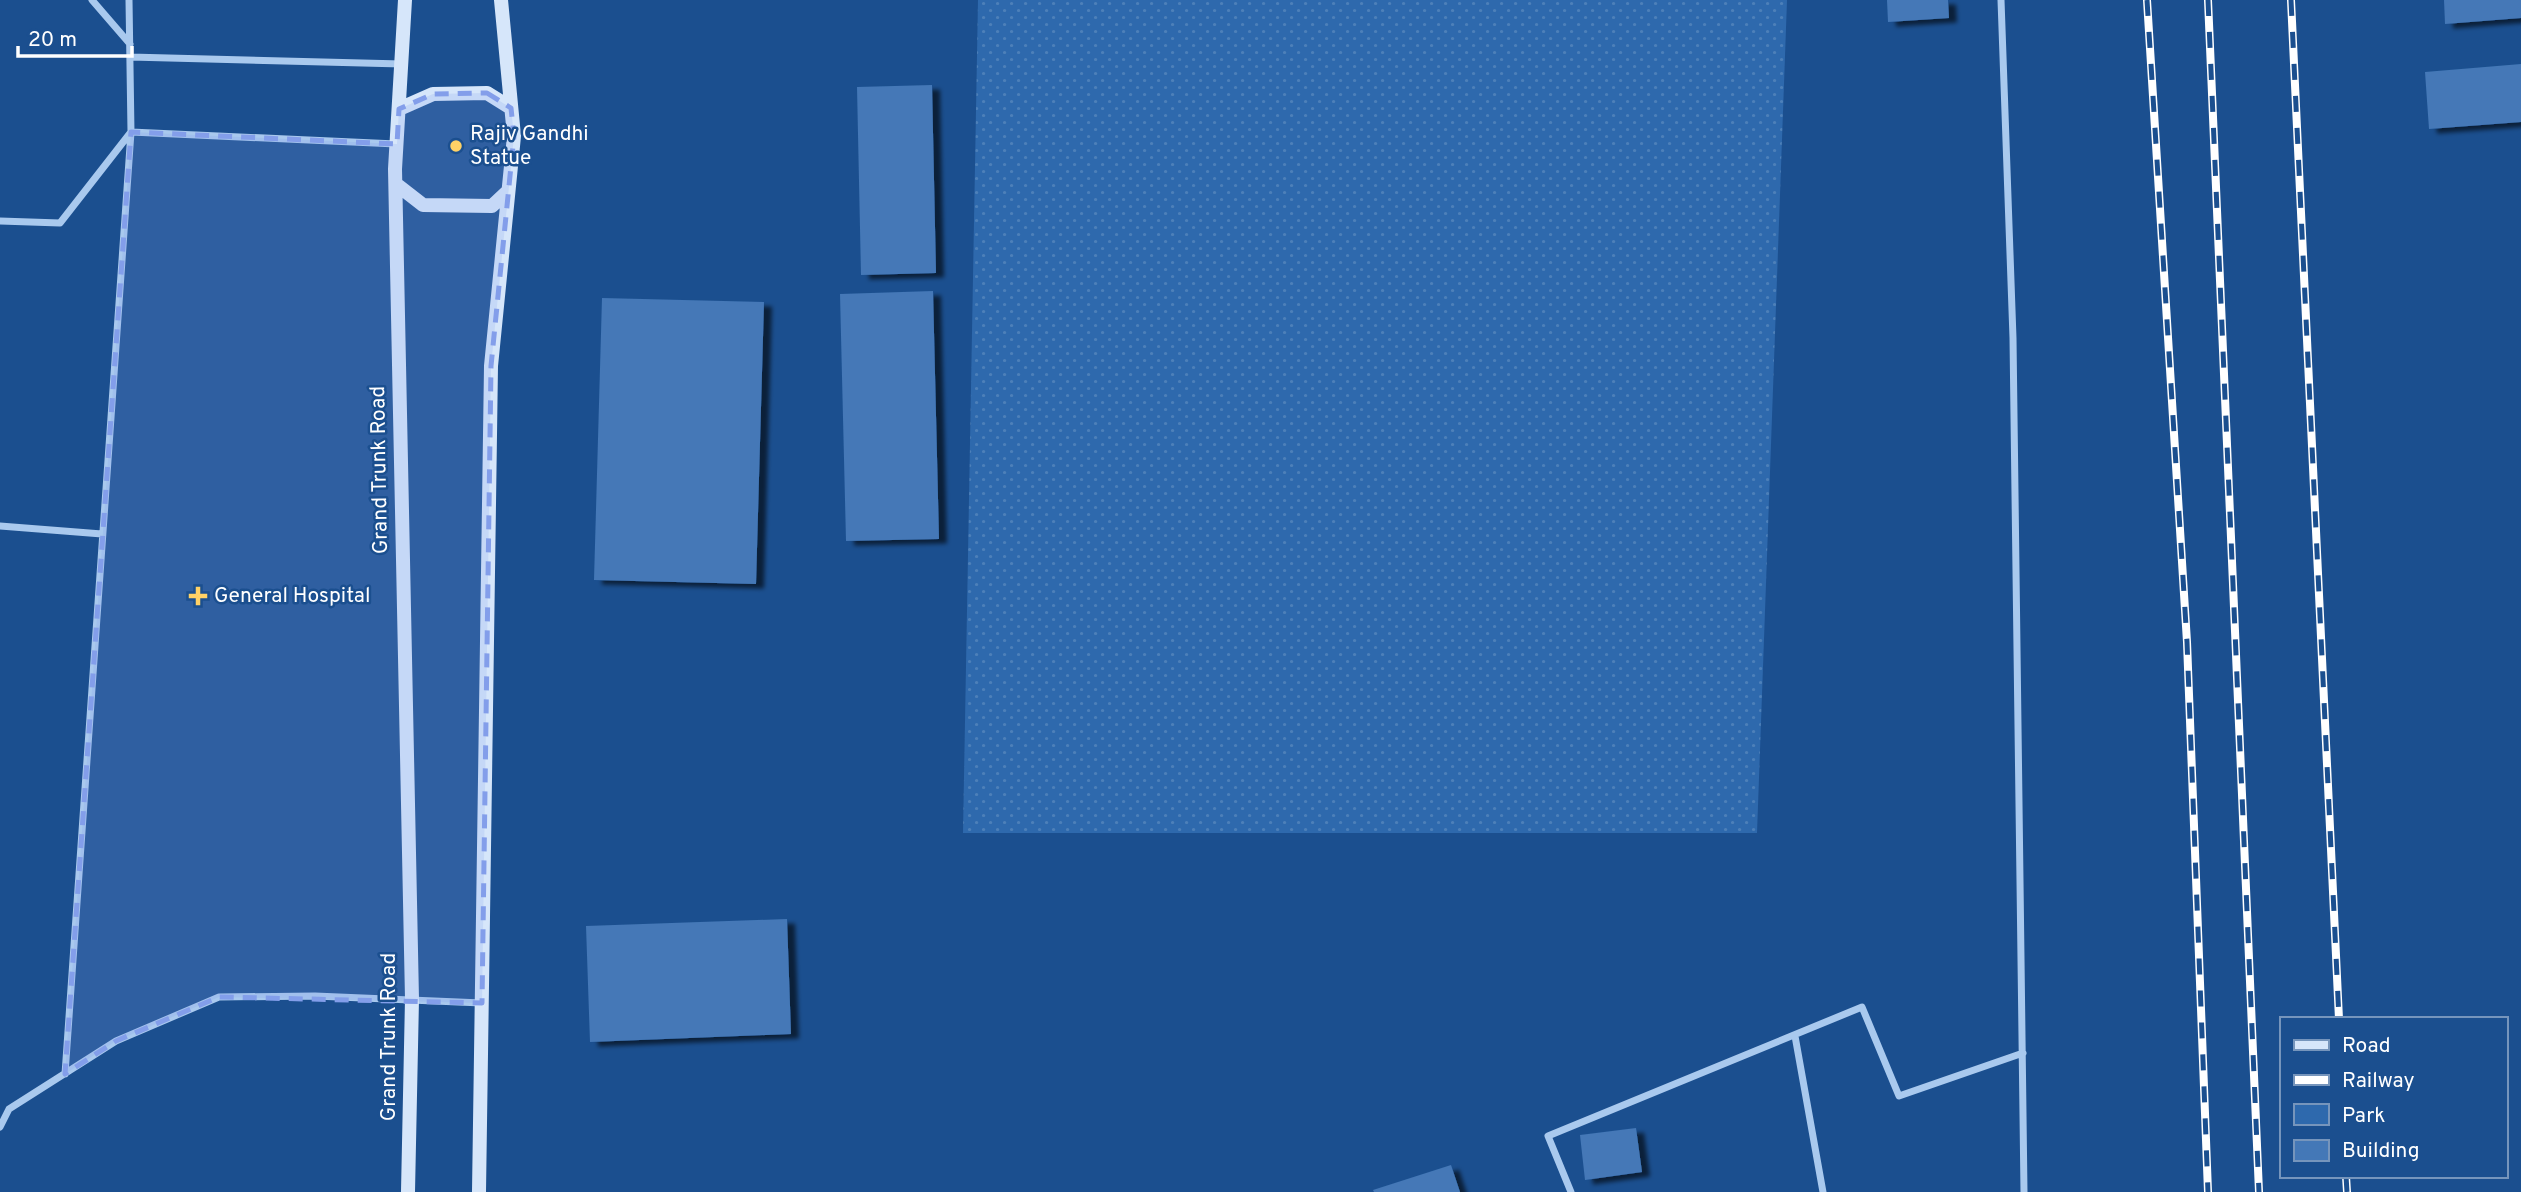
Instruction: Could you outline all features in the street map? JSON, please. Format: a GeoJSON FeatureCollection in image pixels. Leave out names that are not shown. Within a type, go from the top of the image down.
{"type":"FeatureCollection","features":[{"type":"Feature","properties":{"kind":"main road","name":"Grand Trunk Road"},"geometry":{"type":"LineString","coordinates":[[405,0],[396,184],[412,999],[408,1192]]}},
{"type":"Feature","properties":{"kind":"main road"},"geometry":{"type":"LineString","coordinates":[[479,1192],[491,366],[514,136],[501,0]]}},
{"type":"Feature","properties":{"kind":"main road"},"geometry":{"type":"LineString","coordinates":[[399,109],[433,94],[487,93],[511,108]]}},
{"type":"Feature","properties":{"kind":"main road"},"geometry":{"type":"LineString","coordinates":[[396,184],[423,205],[492,206],[508,191]]}},
{"type":"Feature","properties":{"kind":"street"},"geometry":{"type":"LineString","coordinates":[[92,0],[130,44]]}},
{"type":"Feature","properties":{"kind":"street"},"geometry":{"type":"LineString","coordinates":[[65,1074],[131,132],[129,0]]}},
{"type":"Feature","properties":{"kind":"street"},"geometry":{"type":"LineString","coordinates":[[2001,0],[2013,338],[2025,1192]]}},
{"type":"Feature","properties":{"kind":"street"},"geometry":{"type":"LineString","coordinates":[[130,57],[402,64]]}},
{"type":"Feature","properties":{"kind":"street"},"geometry":{"type":"LineString","coordinates":[[131,132],[397,144]]}},
{"type":"Feature","properties":{"kind":"street"},"geometry":{"type":"LineString","coordinates":[[0,221],[60,223],[131,132]]}},
{"type":"Feature","properties":{"kind":"street"},"geometry":{"type":"LineString","coordinates":[[0,526],[102,534]]}},
{"type":"Feature","properties":{"kind":"street"},"geometry":{"type":"LineString","coordinates":[[0,1127],[9,1110],[116,1041],[219,997],[412,999],[482,1003]]}},
{"type":"Feature","properties":{"kind":"street"},"geometry":{"type":"LineString","coordinates":[[1572,1192],[1548,1136],[1862,1007],[1899,1096],[2023,1053]]}},
{"type":"Feature","properties":{"kind":"street"},"geometry":{"type":"LineString","coordinates":[[1795,1036],[1823,1192]]}},
{"type":"Feature","properties":{"kind":"highlighted area"},"geometry":{"type":"Polygon","coordinates":[[[487,93],[511,108],[514,136],[491,366],[482,1003],[219,997],[116,1041],[65,1074],[131,132],[397,144],[399,109],[433,94],[487,93]]]}},
{"type":"Feature","properties":{"kind":"green space"},"geometry":{"type":"Polygon","coordinates":[[[978,0],[1787,0],[1757,833],[963,833],[978,0]]]}},
{"type":"Feature","properties":{"kind":"building"},"geometry":{"type":"Polygon","coordinates":[[[1887,0],[1948,0],[1949,18],[1888,22],[1887,0]]]}},
{"type":"Feature","properties":{"kind":"building"},"geometry":{"type":"Polygon","coordinates":[[[2444,0],[2521,0],[2521,18],[2445,24],[2444,0]]]}},
{"type":"Feature","properties":{"kind":"building"},"geometry":{"type":"Polygon","coordinates":[[[2521,64],[2521,122],[2429,129],[2425,72],[2521,64]]]}},
{"type":"Feature","properties":{"kind":"building"},"geometry":{"type":"Polygon","coordinates":[[[932,85],[936,273],[861,275],[857,87],[932,85]]]}},
{"type":"Feature","properties":{"kind":"building"},"geometry":{"type":"Polygon","coordinates":[[[933,291],[939,539],[846,541],[840,294],[933,291]]]}},
{"type":"Feature","properties":{"kind":"building"},"geometry":{"type":"Polygon","coordinates":[[[602,298],[764,302],[756,584],[594,580],[602,298]]]}},
{"type":"Feature","properties":{"kind":"building"},"geometry":{"type":"Polygon","coordinates":[[[787,919],[791,1034],[590,1042],[586,926],[787,919]]]}},
{"type":"Feature","properties":{"kind":"building"},"geometry":{"type":"Polygon","coordinates":[[[1636,1128],[1642,1172],[1585,1180],[1580,1135],[1636,1128]]]}},
{"type":"Feature","properties":{"kind":"building"},"geometry":{"type":"Polygon","coordinates":[[[1451,1165],[1460,1192],[1373,1190],[1451,1165]]]}},
{"type":"Feature","properties":{"kind":"railway"},"geometry":{"type":"LineString","coordinates":[[2147,0],[2187,642],[2208,1192]]}},
{"type":"Feature","properties":{"kind":"railway"},"geometry":{"type":"LineString","coordinates":[[2208,0],[2259,1192]]}},
{"type":"Feature","properties":{"kind":"railway"},"geometry":{"type":"LineString","coordinates":[[2291,0],[2339,1017]]}},
{"type":"Feature","properties":{"kind":"railway"},"geometry":{"type":"LineString","coordinates":[[2346,1178],[2347,1192]]}},
{"type":"Feature","properties":{"kind":"place","name":"Rajiv Gandhi Statue"},"geometry":{"type":"Point","coordinates":[456,146]}},
{"type":"Feature","properties":{"kind":"place","name":"General Hospital"},"geometry":{"type":"Point","coordinates":[198,596]}}]}
